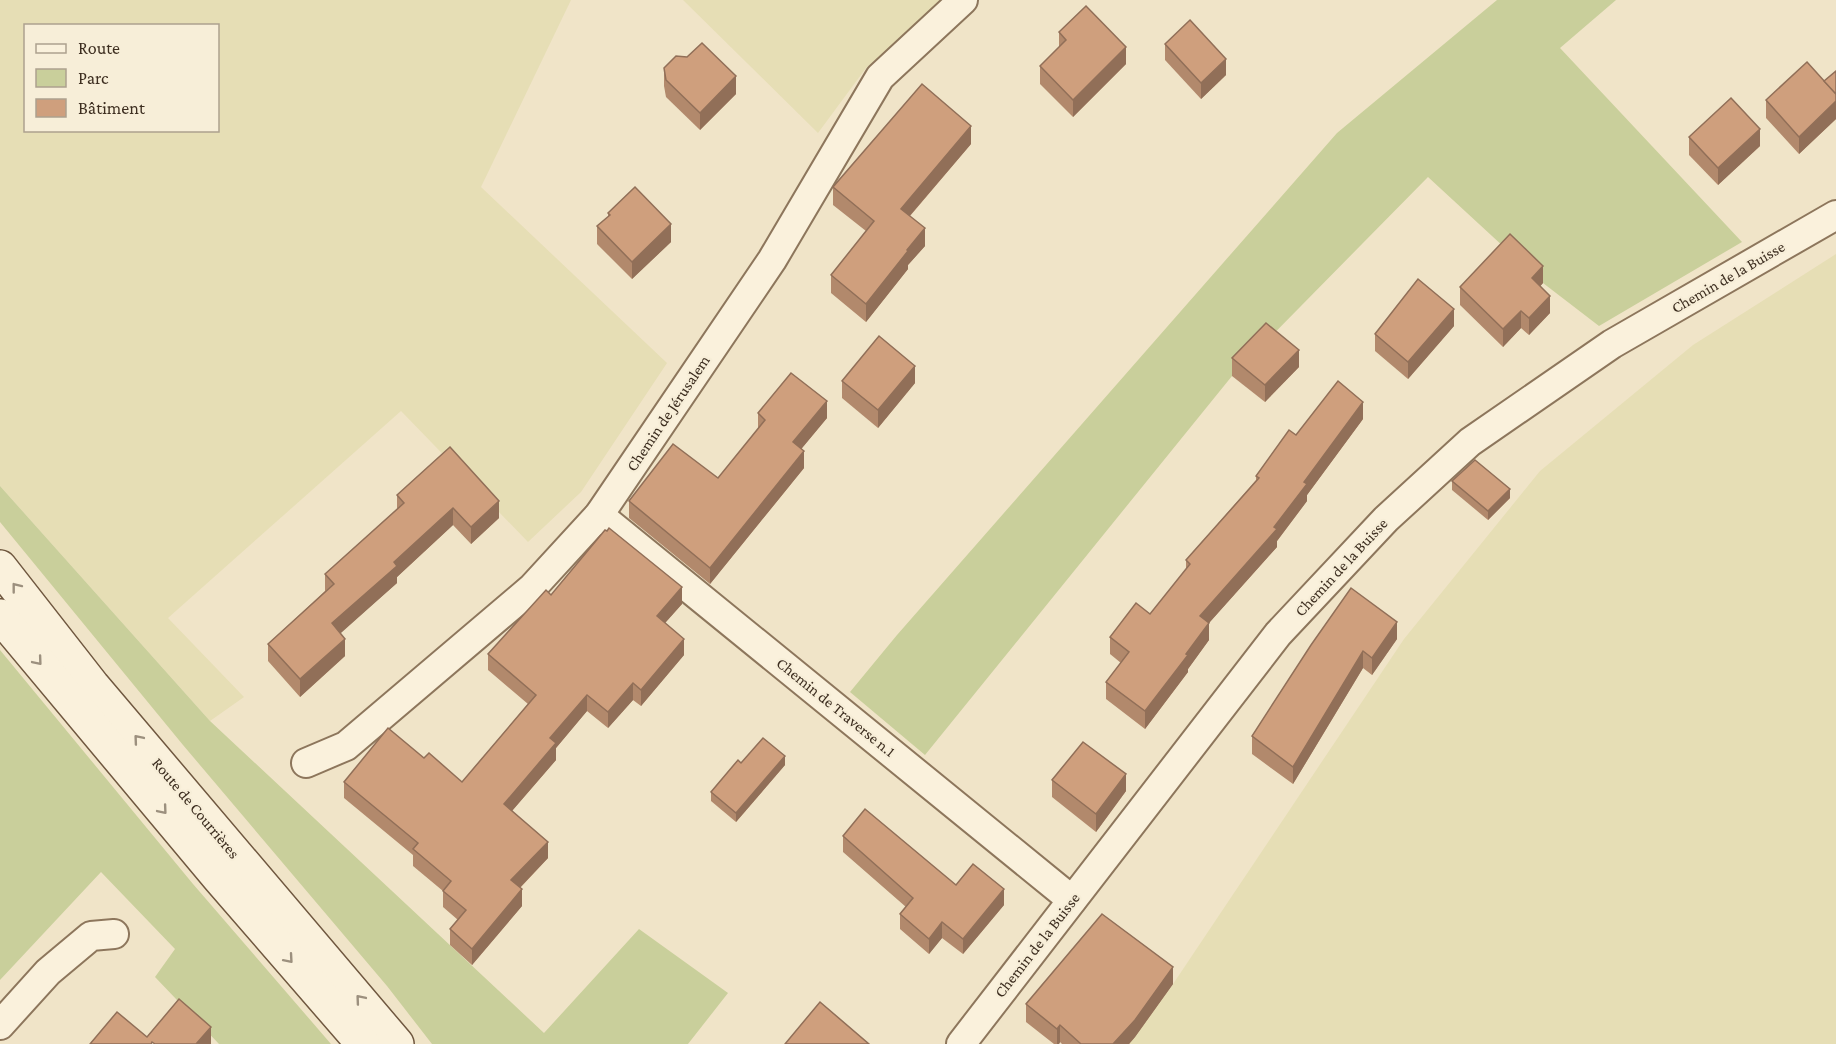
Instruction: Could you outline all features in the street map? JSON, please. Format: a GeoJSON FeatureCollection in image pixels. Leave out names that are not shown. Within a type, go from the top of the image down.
{"type":"FeatureCollection","features":[{"type":"Feature","properties":{"kind":"main road","name":"Route de Courrières"},"geometry":{"type":"LineString","coordinates":[[0,567],[93,687],[398,1044]]}},
{"type":"Feature","properties":{"kind":"main road","name":"Route de Courrières"},"geometry":{"type":"LineString","coordinates":[[0,616],[227,887],[363,1044]]}},
{"type":"Feature","properties":{"kind":"street","name":"Chemin de Jérusalem"},"geometry":{"type":"LineString","coordinates":[[306,763],[346,746],[391,708],[532,588],[599,514],[772,260],[880,76],[963,0]]}},
{"type":"Feature","properties":{"kind":"street","name":"Chemin de la Buisse"},"geometry":{"type":"LineString","coordinates":[[963,1043],[1278,634],[1386,519],[1462,450],[1612,344],[1836,215]]}},
{"type":"Feature","properties":{"kind":"street","name":"Chemin de Traverse n.1"},"geometry":{"type":"LineString","coordinates":[[599,514],[1072,900]]}},
{"type":"Feature","properties":{"kind":"street"},"geometry":{"type":"LineString","coordinates":[[0,1025],[48,972],[91,936],[114,934]]}},
{"type":"Feature","properties":{"kind":"shaded area"},"geometry":{"type":"Polygon","coordinates":[[[0,0],[571,0],[481,187],[667,363],[581,492],[528,542],[401,411],[168,618],[244,697],[210,721],[0,486],[0,0]]]}},
{"type":"Feature","properties":{"kind":"shaded area"},"geometry":{"type":"Polygon","coordinates":[[[683,0],[944,0],[866,68],[818,133],[683,0]]]}},
{"type":"Feature","properties":{"kind":"shaded area"},"geometry":{"type":"Polygon","coordinates":[[[1836,254],[1836,1044],[1125,1044],[1169,990],[1404,639],[1540,471],[1693,345],[1836,254]]]}},
{"type":"Feature","properties":{"kind":"green space"},"geometry":{"type":"Polygon","coordinates":[[[1497,0],[1616,0],[1560,48],[1742,242],[1599,326],[1543,283],[1428,177],[1232,376],[925,755],[850,692],[897,635],[1337,133],[1497,0]]]}},
{"type":"Feature","properties":{"kind":"green space"},"geometry":{"type":"Polygon","coordinates":[[[0,486],[210,721],[544,1033],[639,929],[728,993],[688,1044],[432,1044],[387,986],[183,745],[0,522],[0,486]]]}},
{"type":"Feature","properties":{"kind":"green space"},"geometry":{"type":"Polygon","coordinates":[[[0,650],[193,884],[331,1044],[219,1044],[155,977],[175,949],[101,872],[0,980],[0,650]]]}},
{"type":"Feature","properties":{"kind":"building"},"geometry":{"type":"Polygon","coordinates":[[[1086,6],[1126,47],[1073,100],[1040,66],[1066,40],[1059,32],[1086,6]]]}},
{"type":"Feature","properties":{"kind":"building"},"geometry":{"type":"Polygon","coordinates":[[[1190,20],[1226,59],[1201,83],[1165,44],[1190,20]]]}},
{"type":"Feature","properties":{"kind":"building"},"geometry":{"type":"Polygon","coordinates":[[[702,43],[736,76],[700,113],[666,80],[664,68],[676,56],[687,57],[702,43]]]}},
{"type":"Feature","properties":{"kind":"building"},"geometry":{"type":"Polygon","coordinates":[[[1807,62],[1836,94],[1836,101],[1799,137],[1766,100],[1807,62]]]}},
{"type":"Feature","properties":{"kind":"building"},"geometry":{"type":"Polygon","coordinates":[[[1836,71],[1836,94],[1824,81],[1836,71]]]}},
{"type":"Feature","properties":{"kind":"building"},"geometry":{"type":"Polygon","coordinates":[[[922,84],[971,126],[901,209],[925,228],[866,304],[831,275],[874,221],[833,187],[922,84]]]}},
{"type":"Feature","properties":{"kind":"building"},"geometry":{"type":"Polygon","coordinates":[[[1731,98],[1760,129],[1718,168],[1689,137],[1731,98]]]}},
{"type":"Feature","properties":{"kind":"building"},"geometry":{"type":"Polygon","coordinates":[[[635,187],[671,224],[632,262],[597,226],[635,187]]]}},
{"type":"Feature","properties":{"kind":"building"},"geometry":{"type":"Polygon","coordinates":[[[1510,234],[1543,266],[1532,278],[1550,296],[1529,318],[1521,311],[1503,329],[1460,287],[1510,234]]]}},
{"type":"Feature","properties":{"kind":"building"},"geometry":{"type":"Polygon","coordinates":[[[1418,279],[1454,309],[1408,362],[1375,334],[1418,279]]]}},
{"type":"Feature","properties":{"kind":"building"},"geometry":{"type":"Polygon","coordinates":[[[1266,323],[1299,350],[1265,385],[1232,358],[1266,323]]]}},
{"type":"Feature","properties":{"kind":"building"},"geometry":{"type":"Polygon","coordinates":[[[879,336],[915,366],[878,410],[842,381],[879,336]]]}},
{"type":"Feature","properties":{"kind":"building"},"geometry":{"type":"Polygon","coordinates":[[[791,373],[827,401],[793,442],[804,451],[710,568],[629,501],[673,444],[718,478],[765,420],[758,413],[791,373]]]}},
{"type":"Feature","properties":{"kind":"building"},"geometry":{"type":"Polygon","coordinates":[[[1338,381],[1363,402],[1304,482],[1307,484],[1274,527],[1277,529],[1200,616],[1209,623],[1186,654],[1188,655],[1145,711],[1106,682],[1129,652],[1110,637],[1136,603],[1150,614],[1190,564],[1186,560],[1259,478],[1256,476],[1289,430],[1296,435],[1338,381]]]}},
{"type":"Feature","properties":{"kind":"building"},"geometry":{"type":"Polygon","coordinates":[[[450,447],[499,501],[471,527],[453,508],[394,562],[397,566],[332,623],[345,639],[300,679],[268,644],[334,584],[325,574],[404,503],[397,495],[450,447]]]}},
{"type":"Feature","properties":{"kind":"building"},"geometry":{"type":"Polygon","coordinates":[[[1475,460],[1510,489],[1488,511],[1452,481],[1475,460]]]}},
{"type":"Feature","properties":{"kind":"building"},"geometry":{"type":"Polygon","coordinates":[[[609,528],[682,587],[657,616],[684,639],[641,690],[633,683],[608,712],[587,695],[550,738],[556,743],[504,804],[548,842],[511,880],[522,889],[472,949],[450,929],[466,910],[443,891],[451,881],[413,849],[418,843],[344,782],[388,728],[424,758],[429,753],[462,782],[536,695],[488,654],[546,590],[551,595],[609,528]]]}},
{"type":"Feature","properties":{"kind":"building"},"geometry":{"type":"Polygon","coordinates":[[[1351,588],[1397,622],[1372,658],[1363,651],[1293,767],[1252,736],[1351,588]]]}},
{"type":"Feature","properties":{"kind":"building"},"geometry":{"type":"Polygon","coordinates":[[[763,738],[785,756],[736,813],[711,792],[738,760],[741,763],[763,738]]]}},
{"type":"Feature","properties":{"kind":"building"},"geometry":{"type":"Polygon","coordinates":[[[1083,742],[1126,774],[1096,814],[1052,780],[1083,742]]]}},
{"type":"Feature","properties":{"kind":"building"},"geometry":{"type":"Polygon","coordinates":[[[865,809],[956,885],[973,864],[1004,889],[963,939],[942,922],[929,939],[900,914],[913,898],[843,836],[865,809]]]}},
{"type":"Feature","properties":{"kind":"building"},"geometry":{"type":"Polygon","coordinates":[[[1102,914],[1173,967],[1135,1020],[1113,1044],[1081,1044],[1060,1025],[1057,1029],[1026,1004],[1102,914]]]}},
{"type":"Feature","properties":{"kind":"building"},"geometry":{"type":"Polygon","coordinates":[[[179,999],[211,1027],[196,1044],[155,1044],[152,1042],[151,1044],[90,1044],[117,1012],[147,1037],[179,999]]]}},
{"type":"Feature","properties":{"kind":"building"},"geometry":{"type":"Polygon","coordinates":[[[820,1002],[869,1044],[785,1044],[820,1002]]]}}]}
